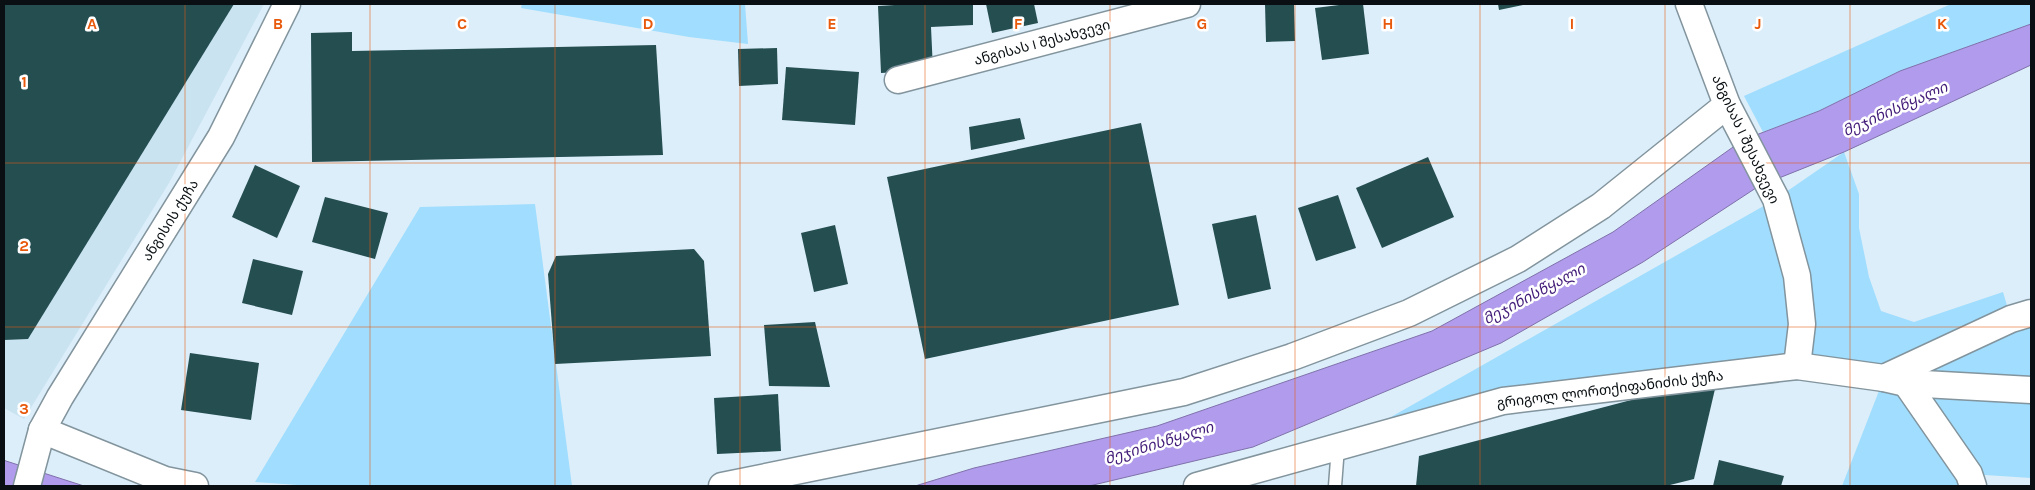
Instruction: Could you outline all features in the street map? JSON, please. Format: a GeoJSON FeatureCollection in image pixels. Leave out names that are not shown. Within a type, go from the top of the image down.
{"type":"FeatureCollection","features":[{"type":"Feature","properties":{"kind":"street","name":"ანგისის ქუჩა"},"geometry":{"type":"LineString","coordinates":[[27,486],[42,430],[60,397],[221,137],[287,4]]}},
{"type":"Feature","properties":{"kind":"street","name":"ანგისას I შესახვევი"},"geometry":{"type":"LineString","coordinates":[[898,80],[1187,4]]}},
{"type":"Feature","properties":{"kind":"street","name":"ანგისას I შესახვევი"},"geometry":{"type":"LineString","coordinates":[[1689,4],[1727,105],[1776,199],[1797,276],[1802,324],[1797,366]]}},
{"type":"Feature","properties":{"kind":"street"},"geometry":{"type":"LineString","coordinates":[[722,486],[1184,392],[1292,357],[1400,316],[1518,259],[1601,206],[1727,105]]}},
{"type":"Feature","properties":{"kind":"street"},"geometry":{"type":"LineString","coordinates":[[1974,486],[1969,474],[1895,381],[2011,319],[2031,314]]}},
{"type":"Feature","properties":{"kind":"street","name":"გრიგოლ ლორთქიფანიძის ქუჩა"},"geometry":{"type":"LineString","coordinates":[[1197,486],[1502,401],[1797,366],[1895,381],[2031,390]]}},
{"type":"Feature","properties":{"kind":"street"},"geometry":{"type":"LineString","coordinates":[[42,430],[165,480],[195,486]]}},
{"type":"Feature","properties":{"kind":"lane"},"geometry":{"type":"LineString","coordinates":[[1335,486],[1338,447]]}},
{"type":"Feature","properties":{"kind":"shaded area"},"geometry":{"type":"Polygon","coordinates":[[[4,4],[264,4],[169,183],[24,419],[4,408],[4,4]]]}},
{"type":"Feature","properties":{"kind":"shaded area"},"geometry":{"type":"Polygon","coordinates":[[[522,4],[745,4],[748,44],[689,37],[521,8],[522,4]]]}},
{"type":"Feature","properties":{"kind":"shaded area"},"geometry":{"type":"Polygon","coordinates":[[[1951,4],[2031,4],[2031,24],[1900,71],[1819,111],[1763,132],[1744,96],[1951,4]]]}},
{"type":"Feature","properties":{"kind":"shaded area"},"geometry":{"type":"Polygon","coordinates":[[[1844,152],[1859,194],[1859,228],[1869,277],[1881,311],[1914,322],[2003,292],[2011,319],[2031,313],[2031,478],[1970,474],[1973,486],[1842,486],[1884,378],[1797,366],[1503,401],[1338,447],[1776,199],[1844,152]]]}},
{"type":"Feature","properties":{"kind":"shaded area"},"geometry":{"type":"Polygon","coordinates":[[[535,204],[572,486],[312,486],[255,482],[420,207],[535,204]]]}},
{"type":"Feature","properties":{"kind":"water","name":"მეჯინისწყალი"},"geometry":{"type":"Polygon","coordinates":[[[2031,24],[2031,65],[1844,152],[1759,186],[1643,262],[1501,343],[1253,447],[1089,486],[915,486],[974,468],[1157,426],[1432,331],[1613,232],[1743,140],[1819,111],[1900,71],[2031,24]]]}},
{"type":"Feature","properties":{"kind":"water"},"geometry":{"type":"Polygon","coordinates":[[[4,460],[6,461],[84,486],[4,486],[4,460]]]}},
{"type":"Feature","properties":{"kind":"building"},"geometry":{"type":"Polygon","coordinates":[[[4,4],[234,4],[28,339],[4,340],[4,4]]]}},
{"type":"Feature","properties":{"kind":"building"},"geometry":{"type":"Polygon","coordinates":[[[973,4],[973,25],[931,27],[933,70],[881,73],[878,6],[973,4]]]}},
{"type":"Feature","properties":{"kind":"building"},"geometry":{"type":"Polygon","coordinates":[[[986,4],[1034,4],[1038,23],[992,33],[986,4]]]}},
{"type":"Feature","properties":{"kind":"building"},"geometry":{"type":"Polygon","coordinates":[[[1265,4],[1294,4],[1295,41],[1266,42],[1265,4]]]}},
{"type":"Feature","properties":{"kind":"building"},"geometry":{"type":"Polygon","coordinates":[[[1363,4],[1369,54],[1322,60],[1315,8],[1363,4]]]}},
{"type":"Feature","properties":{"kind":"building"},"geometry":{"type":"Polygon","coordinates":[[[1498,4],[1523,4],[1523,5],[1499,10],[1498,4]]]}},
{"type":"Feature","properties":{"kind":"building"},"geometry":{"type":"Polygon","coordinates":[[[352,32],[352,51],[656,45],[663,155],[312,162],[311,33],[352,32]]]}},
{"type":"Feature","properties":{"kind":"building"},"geometry":{"type":"Polygon","coordinates":[[[777,48],[778,84],[739,86],[738,49],[777,48]]]}},
{"type":"Feature","properties":{"kind":"building"},"geometry":{"type":"Polygon","coordinates":[[[786,67],[859,72],[855,125],[782,120],[786,67]]]}},
{"type":"Feature","properties":{"kind":"building"},"geometry":{"type":"Polygon","coordinates":[[[1020,118],[1025,139],[971,150],[969,127],[1020,118]]]}},
{"type":"Feature","properties":{"kind":"building"},"geometry":{"type":"Polygon","coordinates":[[[1141,123],[1179,305],[925,359],[887,177],[1141,123]]]}},
{"type":"Feature","properties":{"kind":"building"},"geometry":{"type":"Polygon","coordinates":[[[1428,157],[1454,217],[1382,248],[1356,188],[1428,157]]]}},
{"type":"Feature","properties":{"kind":"building"},"geometry":{"type":"Polygon","coordinates":[[[255,165],[300,186],[277,238],[232,217],[255,165]]]}},
{"type":"Feature","properties":{"kind":"building"},"geometry":{"type":"Polygon","coordinates":[[[1338,195],[1356,248],[1316,261],[1298,208],[1338,195]]]}},
{"type":"Feature","properties":{"kind":"building"},"geometry":{"type":"Polygon","coordinates":[[[325,197],[388,213],[375,259],[312,242],[325,197]]]}},
{"type":"Feature","properties":{"kind":"building"},"geometry":{"type":"Polygon","coordinates":[[[1256,215],[1271,289],[1228,299],[1212,224],[1256,215]]]}},
{"type":"Feature","properties":{"kind":"building"},"geometry":{"type":"Polygon","coordinates":[[[835,225],[848,284],[814,292],[801,233],[835,225]]]}},
{"type":"Feature","properties":{"kind":"building"},"geometry":{"type":"Polygon","coordinates":[[[694,249],[704,261],[711,356],[555,364],[548,274],[556,256],[694,249]]]}},
{"type":"Feature","properties":{"kind":"building"},"geometry":{"type":"Polygon","coordinates":[[[253,259],[303,271],[292,315],[242,303],[253,259]]]}},
{"type":"Feature","properties":{"kind":"building"},"geometry":{"type":"Polygon","coordinates":[[[815,322],[830,387],[769,386],[764,325],[815,322]]]}},
{"type":"Feature","properties":{"kind":"building"},"geometry":{"type":"Polygon","coordinates":[[[190,353],[259,363],[251,420],[181,410],[190,353]]]}},
{"type":"Feature","properties":{"kind":"building"},"geometry":{"type":"Polygon","coordinates":[[[1688,385],[1715,389],[1694,479],[1666,486],[1416,486],[1419,456],[1688,385]]]}},
{"type":"Feature","properties":{"kind":"building"},"geometry":{"type":"Polygon","coordinates":[[[778,394],[781,451],[717,454],[714,398],[778,394]]]}},
{"type":"Feature","properties":{"kind":"building"},"geometry":{"type":"Polygon","coordinates":[[[1719,460],[1784,476],[1781,486],[1713,486],[1719,460]]]}}]}
